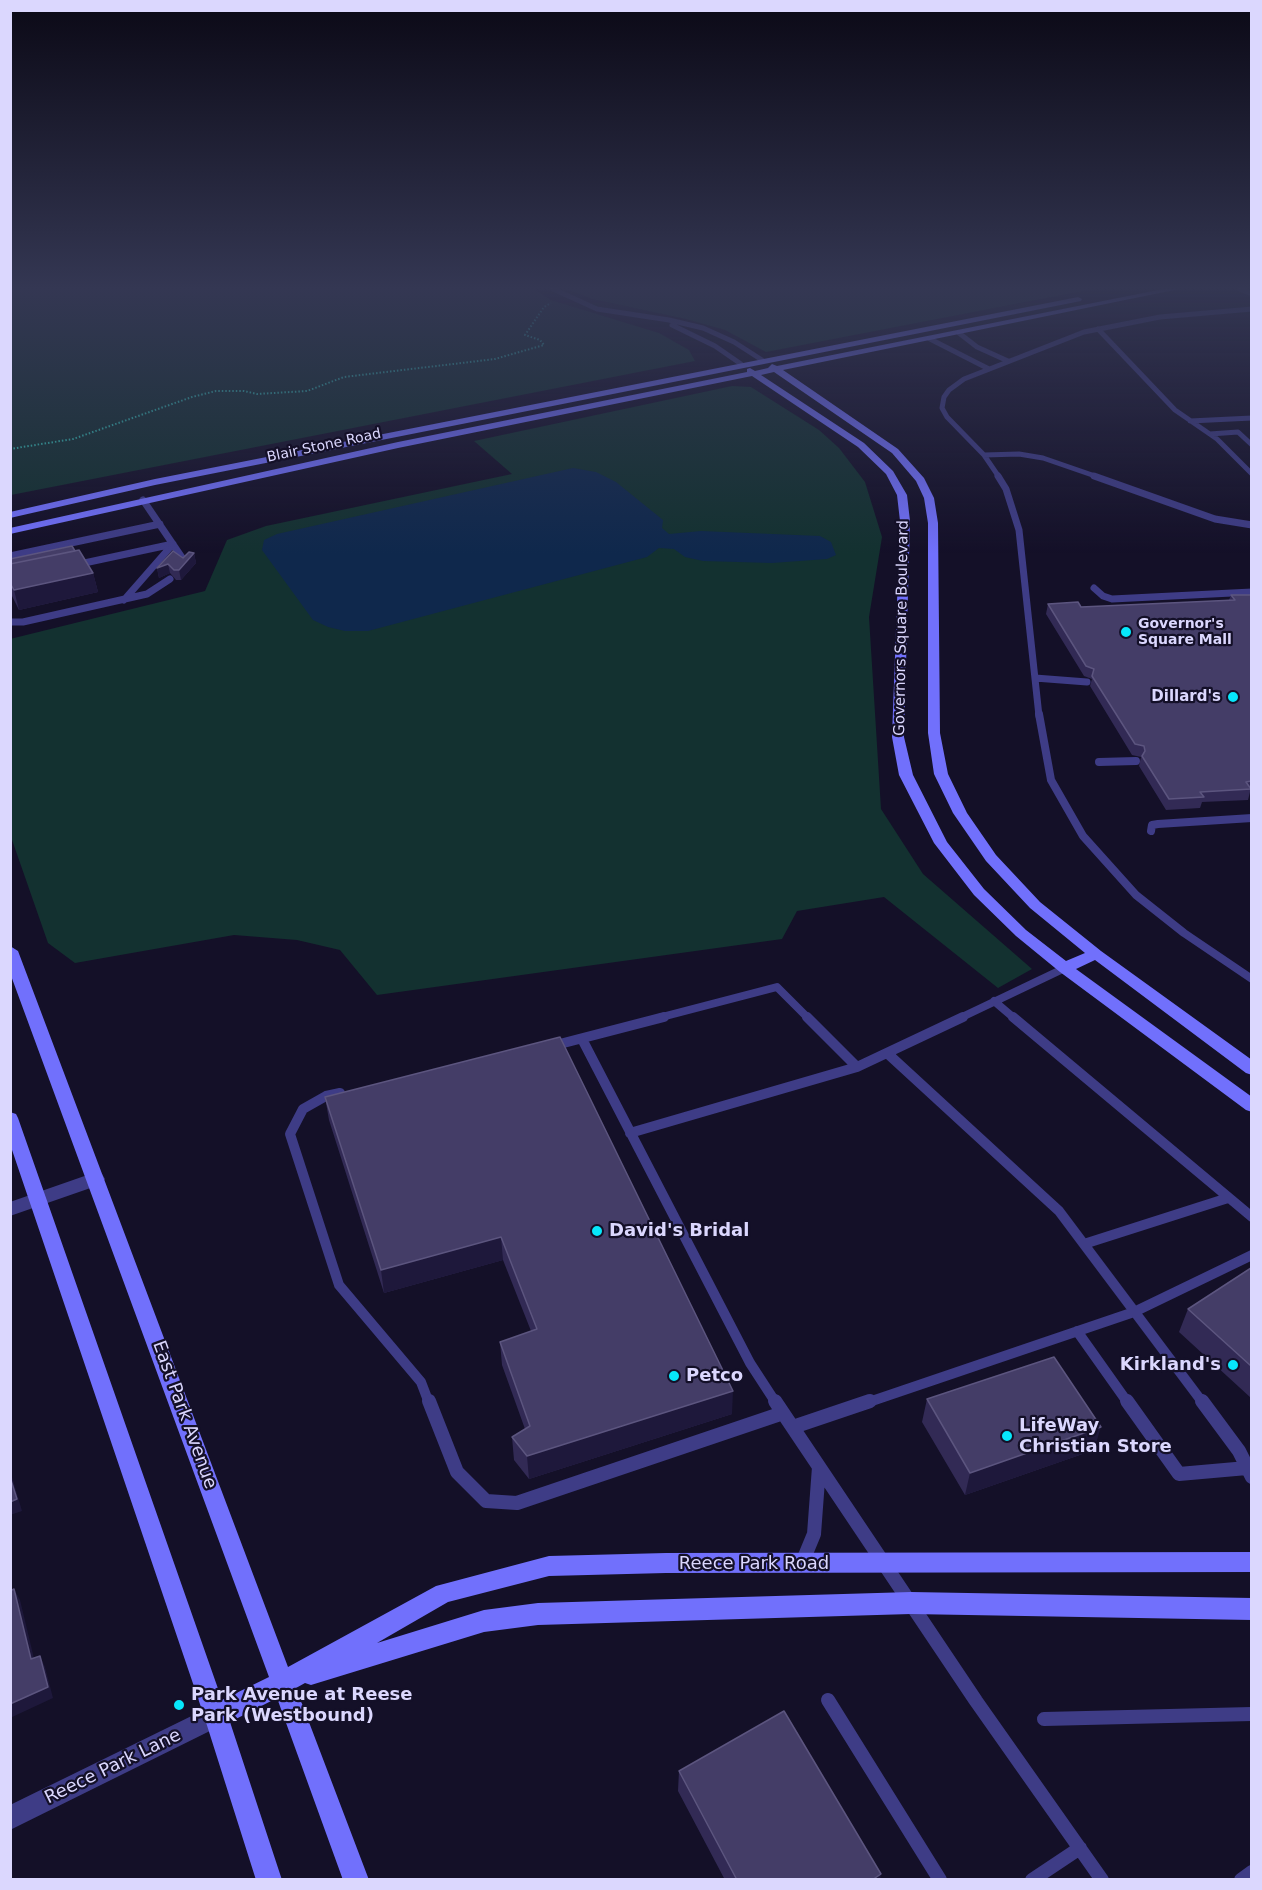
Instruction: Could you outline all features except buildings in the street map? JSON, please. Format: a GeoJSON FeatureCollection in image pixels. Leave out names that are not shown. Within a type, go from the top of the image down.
{"type":"FeatureCollection","features":[{"type":"Feature","properties":{"kind":"main road","name":"Blair Stone Road"},"geometry":{"type":"LineString","coordinates":[[10,515],[155,482],[675,377]]}},
{"type":"Feature","properties":{"kind":"main road","name":"Blair Stone Road"},"geometry":{"type":"LineString","coordinates":[[10,531],[398,445],[737,377]]}},
{"type":"Feature","properties":{"kind":"main road","name":"Governors Square Boulevard"},"geometry":{"type":"LineString","coordinates":[[758,377],[844,432],[876,458],[890,473],[902,495],[917,511],[934,733],[941,774],[960,813],[991,858],[1035,905],[1095,954],[1251,1069]]}},
{"type":"Feature","properties":{"kind":"main road","name":"Governors Square Boulevard"},"geometry":{"type":"LineString","coordinates":[[787,377],[895,451],[921,480],[929,498],[905,521],[898,737],[906,775],[941,843],[979,892],[1021,933],[1251,1106]]}},
{"type":"Feature","properties":{"kind":"main road"},"geometry":{"type":"LineString","coordinates":[[155,482],[165,495]]}},
{"type":"Feature","properties":{"kind":"main road","name":"East Park Avenue"},"geometry":{"type":"LineString","coordinates":[[10,951],[356,1880]]}},
{"type":"Feature","properties":{"kind":"main road"},"geometry":{"type":"LineString","coordinates":[[1065,968],[1095,954]]}},
{"type":"Feature","properties":{"kind":"main road"},"geometry":{"type":"LineString","coordinates":[[10,1118],[216,1716],[269,1880]]}},
{"type":"Feature","properties":{"kind":"main road","name":"Reece Park Road"},"geometry":{"type":"LineString","coordinates":[[216,1716],[282,1683],[444,1593],[549,1566],[1251,1562]]}},
{"type":"Feature","properties":{"kind":"main road","name":"Reece Park Road"},"geometry":{"type":"LineString","coordinates":[[282,1683],[484,1620],[577,1612],[911,1603],[1251,1609]]}},
{"type":"Feature","properties":{"kind":"street"},"geometry":{"type":"LineString","coordinates":[[10,1209],[96,1179]]}},
{"type":"Feature","properties":{"kind":"street","name":"Reece Park Lane"},"geometry":{"type":"LineString","coordinates":[[10,1818],[216,1716]]}},
{"type":"Feature","properties":{"kind":"lane"},"geometry":{"type":"LineString","coordinates":[[968,377],[949,390],[944,397],[942,408],[947,417],[984,455],[1006,489],[1019,530],[1041,733],[1051,780],[1083,837],[1136,895],[1184,933],[1251,979]]}},
{"type":"Feature","properties":{"kind":"lane"},"geometry":{"type":"LineString","coordinates":[[1144,377],[1175,410],[1210,434],[1251,474]]}},
{"type":"Feature","properties":{"kind":"lane"},"geometry":{"type":"LineString","coordinates":[[1190,421],[1251,418]]}},
{"type":"Feature","properties":{"kind":"lane"},"geometry":{"type":"LineString","coordinates":[[1210,434],[1238,432],[1251,445]]}},
{"type":"Feature","properties":{"kind":"lane"},"geometry":{"type":"LineString","coordinates":[[984,455],[1020,454],[1043,458],[1215,519],[1251,525]]}},
{"type":"Feature","properties":{"kind":"lane"},"geometry":{"type":"LineString","coordinates":[[1244,466],[1251,466]]}},
{"type":"Feature","properties":{"kind":"lane"},"geometry":{"type":"LineString","coordinates":[[143,500],[185,562]]}},
{"type":"Feature","properties":{"kind":"lane"},"geometry":{"type":"LineString","coordinates":[[10,556],[160,524]]}},
{"type":"Feature","properties":{"kind":"lane"},"geometry":{"type":"LineString","coordinates":[[69,566],[173,544]]}},
{"type":"Feature","properties":{"kind":"lane"},"geometry":{"type":"LineString","coordinates":[[124,600],[173,544]]}},
{"type":"Feature","properties":{"kind":"lane"},"geometry":{"type":"LineString","coordinates":[[10,622],[23,622],[147,594],[170,579]]}},
{"type":"Feature","properties":{"kind":"lane"},"geometry":{"type":"LineString","coordinates":[[1094,588],[1103,596],[1112,599],[1251,592]]}},
{"type":"Feature","properties":{"kind":"lane"},"geometry":{"type":"LineString","coordinates":[[1035,678],[1088,682]]}},
{"type":"Feature","properties":{"kind":"lane"},"geometry":{"type":"LineString","coordinates":[[1099,762],[1136,761]]}},
{"type":"Feature","properties":{"kind":"lane"},"geometry":{"type":"LineString","coordinates":[[1151,831],[1152,825],[1158,824],[1251,818]]}},
{"type":"Feature","properties":{"kind":"lane"},"geometry":{"type":"LineString","coordinates":[[630,1132],[858,1067],[1065,968]]}},
{"type":"Feature","properties":{"kind":"lane"},"geometry":{"type":"LineString","coordinates":[[535,1049],[582,1039],[777,987],[858,1067]]}},
{"type":"Feature","properties":{"kind":"lane"},"geometry":{"type":"LineString","coordinates":[[994,1001],[1251,1217]]}},
{"type":"Feature","properties":{"kind":"lane"},"geometry":{"type":"LineString","coordinates":[[582,1039],[750,1363],[976,1701],[1102,1880]]}},
{"type":"Feature","properties":{"kind":"lane"},"geometry":{"type":"LineString","coordinates":[[887,1053],[1059,1211],[1239,1451],[1249,1473],[1179,1474],[1077,1331]]}},
{"type":"Feature","properties":{"kind":"lane"},"geometry":{"type":"LineString","coordinates":[[349,1091],[326,1096],[303,1109],[290,1134],[339,1285],[421,1382],[457,1472],[486,1501],[517,1503],[783,1413]]}},
{"type":"Feature","properties":{"kind":"lane"},"geometry":{"type":"LineString","coordinates":[[1084,1244],[1228,1198]]}},
{"type":"Feature","properties":{"kind":"lane"},"geometry":{"type":"LineString","coordinates":[[793,1427],[1134,1312],[1251,1255]]}},
{"type":"Feature","properties":{"kind":"lane"},"geometry":{"type":"LineString","coordinates":[[802,1563],[814,1534],[819,1467]]}},
{"type":"Feature","properties":{"kind":"lane"},"geometry":{"type":"LineString","coordinates":[[828,1700],[940,1880]]}},
{"type":"Feature","properties":{"kind":"lane"},"geometry":{"type":"LineString","coordinates":[[1044,1719],[1251,1714]]}},
{"type":"Feature","properties":{"kind":"lane"},"geometry":{"type":"LineString","coordinates":[[1032,1880],[1080,1848]]}},
{"type":"Feature","properties":{"kind":"lane"},"geometry":{"type":"LineString","coordinates":[[1241,1880],[1251,1872]]}},
{"type":"Feature","properties":{"kind":"path"},"geometry":{"type":"LineString","coordinates":[[10,449],[73,439],[192,397],[216,391],[244,391],[257,394],[307,391],[343,377]]}},
{"type":"Feature","properties":{"kind":"green space"},"geometry":{"type":"Polygon","coordinates":[[[11,377],[612,377],[11,495],[11,377]]]}},
{"type":"Feature","properties":{"kind":"green space"},"geometry":{"type":"Polygon","coordinates":[[[732,386],[751,387],[819,430],[839,448],[865,482],[882,537],[869,617],[881,809],[923,874],[1032,969],[998,988],[884,897],[797,911],[782,939],[377,995],[340,950],[297,940],[234,935],[75,963],[48,943],[11,837],[10,639],[205,591],[227,540],[266,526],[512,474],[474,441],[732,386]]]}},
{"type":"Feature","properties":{"kind":"water"},"geometry":{"type":"Polygon","coordinates":[[[573,468],[596,472],[616,482],[663,520],[662,528],[669,534],[701,531],[820,536],[831,542],[836,555],[827,559],[772,563],[703,561],[685,557],[674,549],[659,548],[647,557],[368,631],[345,631],[313,620],[262,550],[264,540],[277,534],[573,468]]]}},
{"type":"Feature","properties":{"kind":"place","name":"Governor's Square Mall"},"geometry":{"type":"Point","coordinates":[1126,632]}},
{"type":"Feature","properties":{"kind":"place","name":"Dillard's"},"geometry":{"type":"Point","coordinates":[1233,697]}},
{"type":"Feature","properties":{"kind":"place","name":"David's Bridal"},"geometry":{"type":"Point","coordinates":[597,1231]}},
{"type":"Feature","properties":{"kind":"place","name":"Kirkland's"},"geometry":{"type":"Point","coordinates":[1233,1365]}},
{"type":"Feature","properties":{"kind":"place","name":"Petco"},"geometry":{"type":"Point","coordinates":[674,1376]}},
{"type":"Feature","properties":{"kind":"place","name":"LifeWay Christian Store"},"geometry":{"type":"Point","coordinates":[1007,1436]}},
{"type":"Feature","properties":{"kind":"place","name":"Park Avenue at Reese Park (Westbound)"},"geometry":{"type":"Point","coordinates":[179,1705]}}]}
